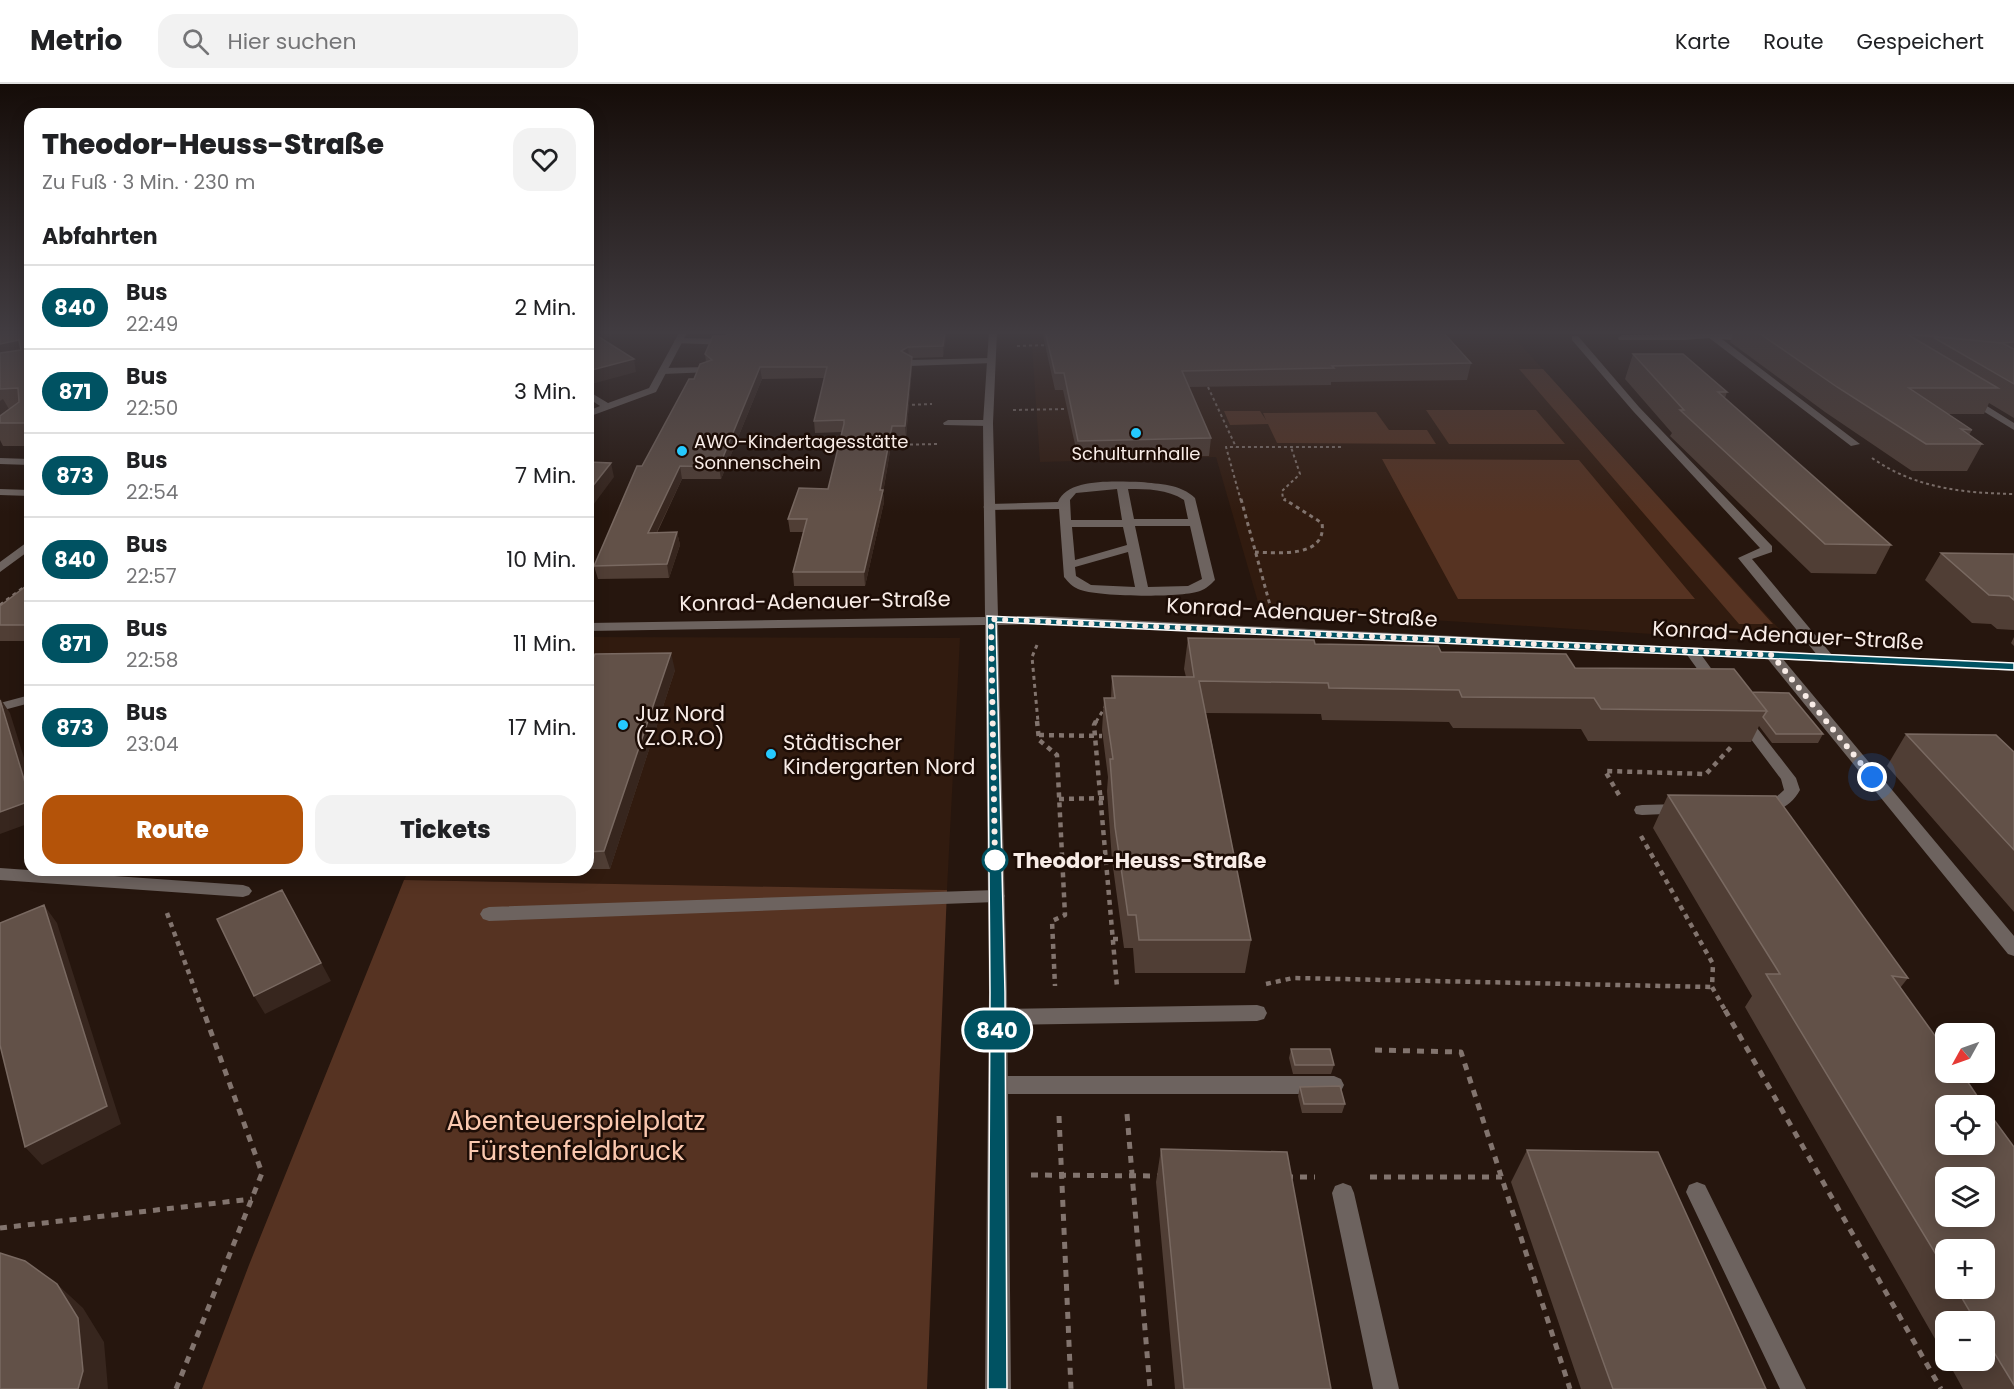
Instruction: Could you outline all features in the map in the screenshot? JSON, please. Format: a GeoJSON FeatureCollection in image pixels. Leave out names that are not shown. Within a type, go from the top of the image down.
{"type":"FeatureCollection","features":[{"type":"Feature","properties":{"kind":"street"},"geometry":{"type":"LineString","coordinates":[[594,411],[647,392]]}},
{"type":"Feature","properties":{"kind":"street"},"geometry":{"type":"LineString","coordinates":[[989,392],[989,507],[998,1017],[998,1389]]}},
{"type":"Feature","properties":{"kind":"street"},"geometry":{"type":"LineString","coordinates":[[1621,392],[1768,549],[1744,558],[1827,658]]}},
{"type":"Feature","properties":{"kind":"street"},"geometry":{"type":"LineString","coordinates":[[1787,392],[1855,444]]}},
{"type":"Feature","properties":{"kind":"street"},"geometry":{"type":"LineString","coordinates":[[1958,392],[2014,427]]}},
{"type":"Feature","properties":{"kind":"street"},"geometry":{"type":"LineString","coordinates":[[594,398],[606,406]]}},
{"type":"Feature","properties":{"kind":"street"},"geometry":{"type":"LineString","coordinates":[[948,423],[988,423]]}},
{"type":"Feature","properties":{"kind":"street"},"geometry":{"type":"LineString","coordinates":[[0,461],[24,462]]}},
{"type":"Feature","properties":{"kind":"street"},"geometry":{"type":"LineString","coordinates":[[1122,487],[1142,590]]}},
{"type":"Feature","properties":{"kind":"street"},"geometry":{"type":"LineString","coordinates":[[1122,487],[1177,490],[1189,498],[1209,580],[1197,588],[1188,590],[1099,590],[1081,586],[1070,577],[1064,505],[1067,495],[1081,488],[1122,487]]}},
{"type":"Feature","properties":{"kind":"street"},"geometry":{"type":"LineString","coordinates":[[0,492],[24,492]]}},
{"type":"Feature","properties":{"kind":"street"},"geometry":{"type":"LineString","coordinates":[[989,507],[1064,505]]}},
{"type":"Feature","properties":{"kind":"street"},"geometry":{"type":"LineString","coordinates":[[1066,524],[1194,522]]}},
{"type":"Feature","properties":{"kind":"street"},"geometry":{"type":"LineString","coordinates":[[1069,566],[1133,547]]}},
{"type":"Feature","properties":{"kind":"street"},"geometry":{"type":"LineString","coordinates":[[0,568],[24,549]]}},
{"type":"Feature","properties":{"kind":"street","name":"Konrad-Adenauer-Straße"},"geometry":{"type":"LineString","coordinates":[[594,627],[991,619],[2013,668]]}},
{"type":"Feature","properties":{"kind":"street"},"geometry":{"type":"LineString","coordinates":[[1692,652],[1788,778],[1792,790],[1789,797],[1779,805],[1765,809],[1743,809]]}},
{"type":"Feature","properties":{"kind":"street"},"geometry":{"type":"LineString","coordinates":[[1772,655],[2014,950]]}},
{"type":"Feature","properties":{"kind":"street"},"geometry":{"type":"LineString","coordinates":[[0,707],[24,701]]}},
{"type":"Feature","properties":{"kind":"street"},"geometry":{"type":"LineString","coordinates":[[1642,810],[1698,809]]}},
{"type":"Feature","properties":{"kind":"street"},"geometry":{"type":"LineString","coordinates":[[0,874],[24,876]]}},
{"type":"Feature","properties":{"kind":"street"},"geometry":{"type":"LineString","coordinates":[[29,876],[243,891]]}},
{"type":"Feature","properties":{"kind":"street"},"geometry":{"type":"LineString","coordinates":[[489,914],[996,896]]}},
{"type":"Feature","properties":{"kind":"street"},"geometry":{"type":"LineString","coordinates":[[998,1017],[1257,1013]]}},
{"type":"Feature","properties":{"kind":"street"},"geometry":{"type":"LineString","coordinates":[[998,1085],[1125,1087],[1334,1085]]}},
{"type":"Feature","properties":{"kind":"street"},"geometry":{"type":"LineString","coordinates":[[1697,1192],[1793,1389]]}},
{"type":"Feature","properties":{"kind":"street"},"geometry":{"type":"LineString","coordinates":[[1342,1193],[1386,1389]]}},
{"type":"Feature","properties":{"kind":"path"},"geometry":{"type":"LineString","coordinates":[[1210,392],[1236,447]]}},
{"type":"Feature","properties":{"kind":"path"},"geometry":{"type":"LineString","coordinates":[[902,405],[934,404]]}},
{"type":"Feature","properties":{"kind":"path"},"geometry":{"type":"LineString","coordinates":[[989,410],[1067,409]]}},
{"type":"Feature","properties":{"kind":"path"},"geometry":{"type":"LineString","coordinates":[[879,445],[951,444],[948,423]]}},
{"type":"Feature","properties":{"kind":"path"},"geometry":{"type":"LineString","coordinates":[[1855,444],[1888,471],[1917,481],[1954,492],[2014,494]]}},
{"type":"Feature","properties":{"kind":"path"},"geometry":{"type":"LineString","coordinates":[[820,445],[843,445]]}},
{"type":"Feature","properties":{"kind":"path"},"geometry":{"type":"LineString","coordinates":[[1273,614],[1226,447],[1342,447]]}},
{"type":"Feature","properties":{"kind":"path"},"geometry":{"type":"LineString","coordinates":[[1255,552],[1301,551],[1318,543],[1322,536],[1322,523],[1283,499],[1281,494],[1282,488],[1300,474],[1291,447]]}},
{"type":"Feature","properties":{"kind":"path"},"geometry":{"type":"LineString","coordinates":[[0,605],[24,588]]}},
{"type":"Feature","properties":{"kind":"path"},"geometry":{"type":"LineString","coordinates":[[1042,641],[1036,647],[1032,657],[1039,740],[1057,755],[1065,915],[1052,921],[1055,1015]]}},
{"type":"Feature","properties":{"kind":"path"},"geometry":{"type":"LineString","coordinates":[[1109,700],[1094,725],[1106,860],[1116,939],[1117,989],[1128,988]]}},
{"type":"Feature","properties":{"kind":"path"},"geometry":{"type":"LineString","coordinates":[[1039,735],[1102,736]]}},
{"type":"Feature","properties":{"kind":"path"},"geometry":{"type":"LineString","coordinates":[[1059,799],[1108,798]]}},
{"type":"Feature","properties":{"kind":"path"},"geometry":{"type":"LineString","coordinates":[[1061,859],[1112,860]]}},
{"type":"Feature","properties":{"kind":"path"},"geometry":{"type":"LineString","coordinates":[[157,885],[262,1173],[176,1389]]}},
{"type":"Feature","properties":{"kind":"path"},"geometry":{"type":"LineString","coordinates":[[1262,984],[1293,978],[1712,987],[1941,1389]]}},
{"type":"Feature","properties":{"kind":"path"},"geometry":{"type":"LineString","coordinates":[[1375,1050],[1461,1052],[1570,1389]]}},
{"type":"Feature","properties":{"kind":"path"},"geometry":{"type":"LineString","coordinates":[[1057,1086],[1071,1389]]}},
{"type":"Feature","properties":{"kind":"path"},"geometry":{"type":"LineString","coordinates":[[1125,1087],[1150,1389]]}},
{"type":"Feature","properties":{"kind":"path"},"geometry":{"type":"LineString","coordinates":[[998,1175],[1169,1176]]}},
{"type":"Feature","properties":{"kind":"path"},"geometry":{"type":"LineString","coordinates":[[1276,1176],[1323,1177]]}},
{"type":"Feature","properties":{"kind":"path"},"geometry":{"type":"LineString","coordinates":[[1359,1177],[1502,1177]]}},
{"type":"Feature","properties":{"kind":"path"},"geometry":{"type":"LineString","coordinates":[[0,1228],[252,1199]]}},
{"type":"Feature","properties":{"kind":"shaded area"},"geometry":{"type":"Polygon","coordinates":[[[1035,392],[1563,392],[1792,643],[1260,609],[1216,457],[1040,462],[1035,392]]]}},
{"type":"Feature","properties":{"kind":"shaded area","name":"Städtischer Kindergarten Nord"},"geometry":{"type":"Polygon","coordinates":[[[594,637],[960,638],[947,890],[404,880],[406,876],[594,876],[594,637]]]}},
{"type":"Feature","properties":{"kind":"green space"},"geometry":{"type":"Polygon","coordinates":[[[1539,392],[1564,392],[1773,624],[1739,624],[1539,392]]]}},
{"type":"Feature","properties":{"kind":"green space"},"geometry":{"type":"Polygon","coordinates":[[[1426,410],[1536,410],[1565,444],[1449,444],[1426,410]]]}},
{"type":"Feature","properties":{"kind":"green space"},"geometry":{"type":"Polygon","coordinates":[[[1224,411],[1260,411],[1266,420],[1263,413],[1376,412],[1389,430],[1427,430],[1436,444],[1277,443],[1268,424],[1230,425],[1224,411]]]}},
{"type":"Feature","properties":{"kind":"green space"},"geometry":{"type":"Polygon","coordinates":[[[1382,459],[1579,460],[1695,599],[1458,599],[1382,459]]]}},
{"type":"Feature","properties":{"kind":"green space","name":"Abenteuerspielplatz Fürstenfeldbruck"},"geometry":{"type":"Polygon","coordinates":[[[404,880],[947,890],[927,1389],[202,1389],[249,1265],[404,880]]]}},
{"type":"Feature","properties":{"kind":"building"},"geometry":{"type":"Polygon","coordinates":[[[18,392],[24,392],[24,423],[0,423],[0,416],[19,402],[18,392]]]}},
{"type":"Feature","properties":{"kind":"building"},"geometry":{"type":"Polygon","coordinates":[[[682,392],[750,392],[719,467],[680,466],[648,533],[677,532],[667,564],[594,566],[637,466],[642,466],[682,392]]]}},
{"type":"Feature","properties":{"kind":"building"},"geometry":{"type":"Polygon","coordinates":[[[821,392],[908,392],[905,426],[892,426],[880,490],[883,490],[864,572],[793,572],[807,519],[788,519],[799,488],[828,489],[844,424],[844,420],[814,421],[821,392]]]}},
{"type":"Feature","properties":{"kind":"building","name":"Schulturnhalle"},"geometry":{"type":"Polygon","coordinates":[[[1068,392],[1191,392],[1211,438],[1078,441],[1068,392]]]}},
{"type":"Feature","properties":{"kind":"building"},"geometry":{"type":"Polygon","coordinates":[[[1668,392],[1727,392],[1718,392],[1891,545],[1825,544],[1680,410],[1684,410],[1668,392]]]}},
{"type":"Feature","properties":{"kind":"building"},"geometry":{"type":"Polygon","coordinates":[[[1845,392],[1915,392],[1972,430],[1961,429],[1982,444],[1926,444],[1845,392]]]}},
{"type":"Feature","properties":{"kind":"building"},"geometry":{"type":"Polygon","coordinates":[[[594,462],[611,463],[594,484],[594,462]]]}},
{"type":"Feature","properties":{"kind":"building"},"geometry":{"type":"Polygon","coordinates":[[[1941,553],[2014,554],[2014,600],[2009,596],[1989,595],[1941,553]]]}},
{"type":"Feature","properties":{"kind":"building"},"geometry":{"type":"Polygon","coordinates":[[[24,588],[24,625],[0,625],[0,606],[24,588]]]}},
{"type":"Feature","properties":{"kind":"building"},"geometry":{"type":"Polygon","coordinates":[[[1188,638],[1314,640],[1315,644],[1438,646],[1441,652],[1566,654],[1575,668],[1734,669],[1767,711],[1601,709],[1594,698],[1462,697],[1459,690],[1329,688],[1328,683],[1199,681],[1251,940],[1139,940],[1136,915],[1128,915],[1115,827],[1110,759],[1113,759],[1104,698],[1115,698],[1112,676],[1194,677],[1188,638]]]}},
{"type":"Feature","properties":{"kind":"building"},"geometry":{"type":"Polygon","coordinates":[[[671,653],[604,851],[594,852],[594,656],[595,654],[671,653]]]}},
{"type":"Feature","properties":{"kind":"building"},"geometry":{"type":"Polygon","coordinates":[[[1752,692],[1789,693],[1823,734],[1776,734],[1763,717],[1767,711],[1752,692]]]}},
{"type":"Feature","properties":{"kind":"building"},"geometry":{"type":"Polygon","coordinates":[[[0,700],[24,779],[24,803],[0,812],[0,700]]]}},
{"type":"Feature","properties":{"kind":"building"},"geometry":{"type":"Polygon","coordinates":[[[1906,734],[1996,735],[2014,752],[2014,850],[1906,734]]]}},
{"type":"Feature","properties":{"kind":"building"},"geometry":{"type":"Polygon","coordinates":[[[1668,795],[1776,796],[1908,978],[1892,976],[1935,1036],[1935,1083],[1968,1083],[1977,1095],[1935,1095],[1935,1155],[1995,1155],[1995,1121],[2014,1147],[2014,1385],[1995,1354],[1995,1311],[1970,1311],[1962,1299],[1995,1299],[1995,1239],[1935,1239],[1935,1253],[1766,974],[1780,974],[1668,795]]]}},
{"type":"Feature","properties":{"kind":"building"},"geometry":{"type":"Polygon","coordinates":[[[282,890],[321,963],[254,996],[217,919],[282,890]]]}},
{"type":"Feature","properties":{"kind":"building"},"geometry":{"type":"Polygon","coordinates":[[[44,905],[107,1106],[25,1147],[0,1045],[0,923],[44,905]]]}},
{"type":"Feature","properties":{"kind":"building"},"geometry":{"type":"Polygon","coordinates":[[[1291,1049],[1330,1049],[1334,1065],[1295,1065],[1291,1049]]]}},
{"type":"Feature","properties":{"kind":"building"},"geometry":{"type":"Polygon","coordinates":[[[1340,1086],[1345,1104],[1304,1104],[1300,1087],[1340,1086]]]}},
{"type":"Feature","properties":{"kind":"building"},"geometry":{"type":"Polygon","coordinates":[[[1161,1149],[1287,1152],[1331,1389],[1184,1389],[1161,1149]]]}},
{"type":"Feature","properties":{"kind":"building"},"geometry":{"type":"Polygon","coordinates":[[[1527,1150],[1658,1152],[1766,1389],[1613,1389],[1527,1150]]]}},
{"type":"Feature","properties":{"kind":"building"},"geometry":{"type":"Polygon","coordinates":[[[0,1253],[25,1261],[57,1284],[78,1318],[83,1371],[78,1389],[0,1389],[0,1253]]]}},
{"type":"Feature","properties":{"kind":"bus line","name":"840"},"geometry":{"type":"LineString","coordinates":[[998,1389],[998,992],[991,619],[2014,667]]}},
{"type":"Feature","properties":{"kind":"place","name":"Schulturnhalle"},"geometry":{"type":"Point","coordinates":[1136,433]}},
{"type":"Feature","properties":{"kind":"place","name":"AWO-Kindertagesstätte Sonnenschein"},"geometry":{"type":"Point","coordinates":[682,451]}},
{"type":"Feature","properties":{"kind":"place","name":"Juz Nord (Z.O.R.O)"},"geometry":{"type":"Point","coordinates":[623,725]}},
{"type":"Feature","properties":{"kind":"place","name":"Städtischer Kindergarten Nord"},"geometry":{"type":"Point","coordinates":[771,754]}},
{"type":"Feature","properties":{"kind":"place","name":"Theodor-Heuss-Straße"},"geometry":{"type":"Point","coordinates":[995,860]}},
{"type":"Feature","properties":{"kind":"route"},"geometry":{"type":"LineString","coordinates":[[995,860],[995,862],[991,619],[1772,655],[1872,777]]}}]}
